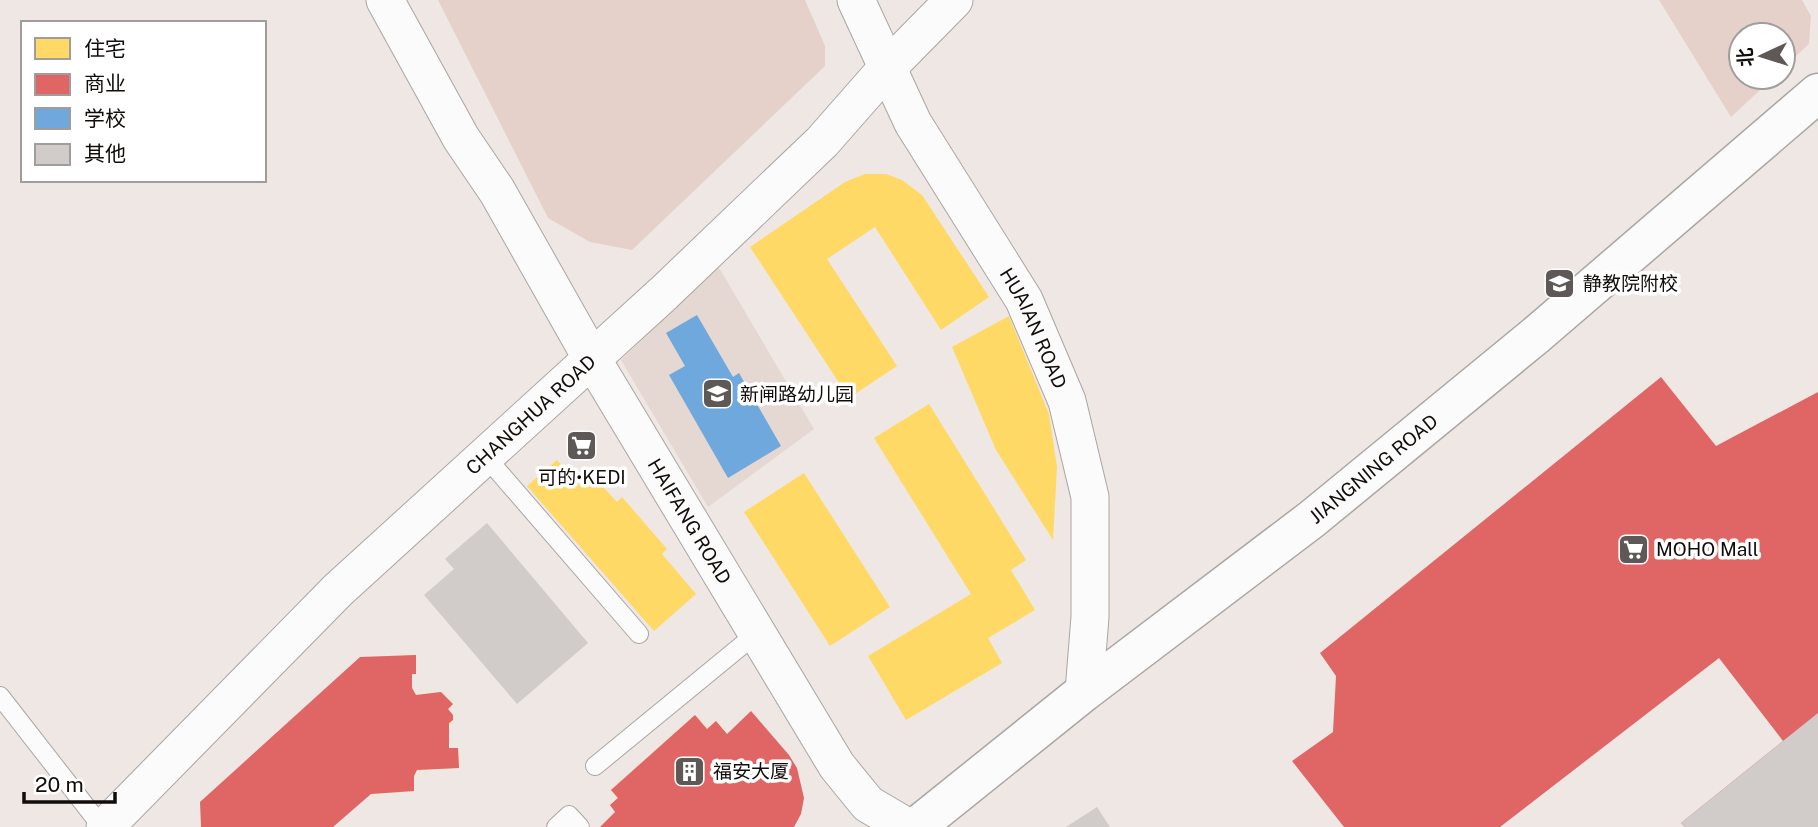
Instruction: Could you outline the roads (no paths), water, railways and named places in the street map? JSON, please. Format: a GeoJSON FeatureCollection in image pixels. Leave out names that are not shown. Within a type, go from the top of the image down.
{"type":"FeatureCollection","features":[{"type":"Feature","properties":{"kind":"main road","name":"JIANGNING ROAD"},"geometry":{"type":"LineString","coordinates":[[916,827],[1084,692],[1312,519],[1535,336],[1818,93]]}},
{"type":"Feature","properties":{"kind":"street","name":"HAIFANG ROAD"},"geometry":{"type":"LineString","coordinates":[[385,0],[461,138],[497,191],[592,359],[837,766],[868,804],[907,827]]}},
{"type":"Feature","properties":{"kind":"street","name":"HAIFANG ROAD"},"geometry":{"type":"LineString","coordinates":[[407,0],[470,119],[497,191]]}},
{"type":"Feature","properties":{"kind":"street","name":"HUAIAN ROAD"},"geometry":{"type":"LineString","coordinates":[[856,0],[912,123],[1024,300],[1068,401],[1090,497],[1090,617],[1084,692]]}},
{"type":"Feature","properties":{"kind":"street","name":"CHANGHUA ROAD"},"geometry":{"type":"LineString","coordinates":[[103,827],[338,590],[592,359],[822,142],[887,68],[954,0]]}},
{"type":"Feature","properties":{"kind":"lane"},"geometry":{"type":"LineString","coordinates":[[485,456],[639,634]]}},
{"type":"Feature","properties":{"kind":"lane"},"geometry":{"type":"LineString","coordinates":[[594,766],[757,633]]}},
{"type":"Feature","properties":{"kind":"lane"},"geometry":{"type":"LineString","coordinates":[[0,696],[103,827]]}},
{"type":"Feature","properties":{"kind":"lane"},"geometry":{"type":"LineString","coordinates":[[556,827],[569,815],[580,827]]}},
{"type":"Feature","properties":{"kind":"place","name":"静教院附校"},"geometry":{"type":"Point","coordinates":[1560,283]}},
{"type":"Feature","properties":{"kind":"place","name":"新闸路幼儿园"},"geometry":{"type":"Point","coordinates":[717,394]}},
{"type":"Feature","properties":{"kind":"place","name":"可的•KEDI"},"geometry":{"type":"Point","coordinates":[582,446]}},
{"type":"Feature","properties":{"kind":"place","name":"MOHO Mall"},"geometry":{"type":"Point","coordinates":[1633,549]}},
{"type":"Feature","properties":{"kind":"place","name":"福安大厦"},"geometry":{"type":"Point","coordinates":[690,771]}}]}
